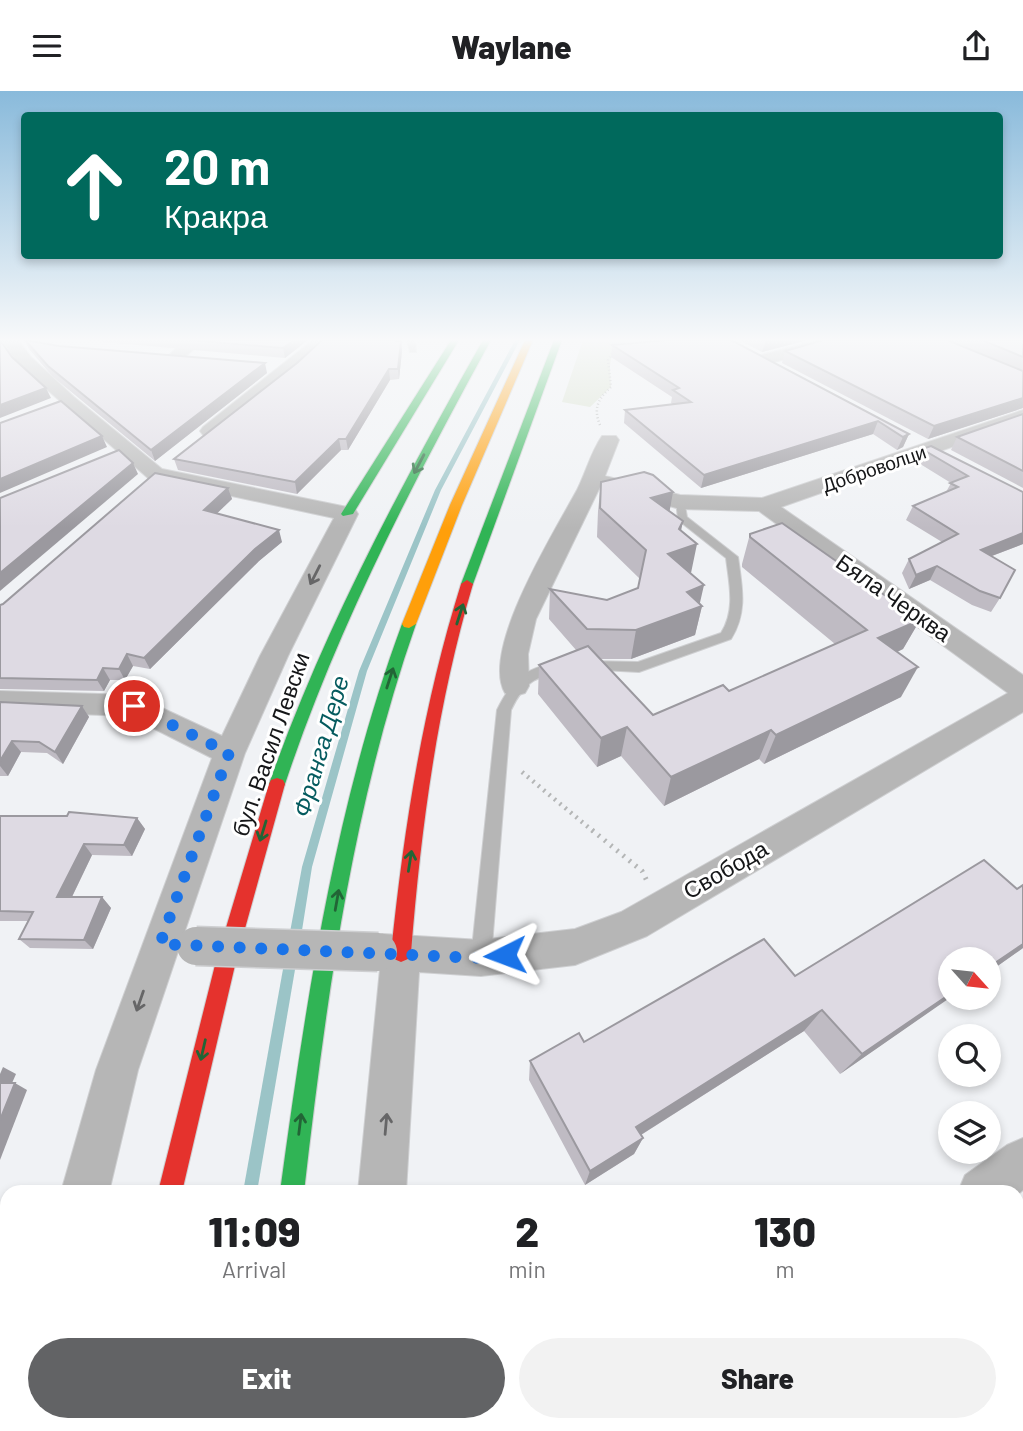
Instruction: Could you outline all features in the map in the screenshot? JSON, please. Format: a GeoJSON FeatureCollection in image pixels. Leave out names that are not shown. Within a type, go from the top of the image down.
{"type":"FeatureCollection","features":[{"type":"Feature","properties":{"kind":"highway"},"geometry":{"type":"LineString","coordinates":[[347,514],[416,403]]}},
{"type":"Feature","properties":{"kind":"highway","name":"бул. Васил Левски"},"geometry":{"type":"LineString","coordinates":[[172,1185],[205,1041],[251,869],[285,757],[308,695],[353,593],[453,403]]}},
{"type":"Feature","properties":{"kind":"highway"},"geometry":{"type":"LineString","coordinates":[[293,1185],[310,1051],[341,877],[369,747],[391,674],[428,570],[501,403]]}},
{"type":"Feature","properties":{"kind":"highway"},"geometry":{"type":"LineString","coordinates":[[390,953],[408,874],[438,690],[470,582],[535,403]]}},
{"type":"Feature","properties":{"kind":"street"},"geometry":{"type":"LineString","coordinates":[[46,410],[64,403]]}},
{"type":"Feature","properties":{"kind":"street"},"geometry":{"type":"LineString","coordinates":[[70,403],[126,450],[150,479],[347,514],[274,656],[229,753],[178,945],[117,1070],[87,1185]]}},
{"type":"Feature","properties":{"kind":"street"},"geometry":{"type":"LineString","coordinates":[[197,441],[246,403]]}},
{"type":"Feature","properties":{"kind":"street","name":"Доброволци"},"geometry":{"type":"LineString","coordinates":[[764,505],[1023,416]]}},
{"type":"Feature","properties":{"kind":"street"},"geometry":{"type":"LineString","coordinates":[[905,438],[952,463]]}},
{"type":"Feature","properties":{"kind":"street"},"geometry":{"type":"LineString","coordinates":[[515,686],[514,654],[523,619],[593,479],[609,440]]}},
{"type":"Feature","properties":{"kind":"street"},"geometry":{"type":"LineString","coordinates":[[101,460],[126,450]]}},
{"type":"Feature","properties":{"kind":"street"},"geometry":{"type":"LineString","coordinates":[[150,479],[176,458]]}},
{"type":"Feature","properties":{"kind":"street"},"geometry":{"type":"LineString","coordinates":[[593,479],[680,502],[764,505]]}},
{"type":"Feature","properties":{"kind":"street","name":"Бяла Черква"},"geometry":{"type":"LineString","coordinates":[[764,505],[1023,689]]}},
{"type":"Feature","properties":{"kind":"street","name":"Свобода"},"geometry":{"type":"LineString","coordinates":[[178,945],[481,958],[575,947],[642,918],[1023,698]]}},
{"type":"Feature","properties":{"kind":"street"},"geometry":{"type":"LineString","coordinates":[[0,701],[134,706],[229,753]]}},
{"type":"Feature","properties":{"kind":"street"},"geometry":{"type":"LineString","coordinates":[[382,1185],[390,953]]}},
{"type":"Feature","properties":{"kind":"street"},"geometry":{"type":"LineString","coordinates":[[991,1185],[1023,1161]]}},
{"type":"Feature","properties":{"kind":"lane"},"geometry":{"type":"LineString","coordinates":[[481,958],[500,744],[505,710],[515,686],[535,671],[563,666],[639,667],[726,636],[734,625],[737,598],[732,557],[682,518],[680,502]]}},
{"type":"Feature","properties":{"kind":"path"},"geometry":{"type":"LineString","coordinates":[[596,403],[598,422],[609,440]]}},
{"type":"Feature","properties":{"kind":"path"},"geometry":{"type":"LineString","coordinates":[[500,744],[524,774],[642,871],[648,885],[649,900],[642,918]]}},
{"type":"Feature","properties":{"kind":"green space"},"geometry":{"type":"Polygon","coordinates":[[[565,403],[595,403],[590,407],[565,403]]]}},
{"type":"Feature","properties":{"kind":"building"},"geometry":{"type":"Polygon","coordinates":[[[63,403],[102,436],[0,479],[0,423],[63,403]]]}},
{"type":"Feature","properties":{"kind":"building"},"geometry":{"type":"Polygon","coordinates":[[[93,403],[213,403],[151,450],[93,403]]]}},
{"type":"Feature","properties":{"kind":"building"},"geometry":{"type":"Polygon","coordinates":[[[246,403],[368,403],[346,439],[339,439],[295,482],[174,459],[246,403]]]}},
{"type":"Feature","properties":{"kind":"building"},"geometry":{"type":"Polygon","coordinates":[[[687,403],[849,403],[909,434],[903,437],[878,421],[704,475],[625,410],[687,403]]]}},
{"type":"Feature","properties":{"kind":"building"},"geometry":{"type":"Polygon","coordinates":[[[887,403],[1009,403],[934,426],[887,403]]]}},
{"type":"Feature","properties":{"kind":"building"},"geometry":{"type":"Polygon","coordinates":[[[1023,414],[1023,471],[957,437],[1023,414]]]}},
{"type":"Feature","properties":{"kind":"building"},"geometry":{"type":"Polygon","coordinates":[[[931,446],[1023,492],[1023,533],[981,550],[1015,570],[1000,598],[980,591],[937,566],[916,575],[909,559],[958,534],[913,506],[958,487],[950,483],[968,476],[922,449],[931,446]]]}},
{"type":"Feature","properties":{"kind":"building"},"geometry":{"type":"Polygon","coordinates":[[[119,450],[133,463],[0,573],[0,498],[119,450]]]}},
{"type":"Feature","properties":{"kind":"building"},"geometry":{"type":"Polygon","coordinates":[[[644,472],[653,475],[673,492],[651,498],[683,521],[679,529],[697,544],[668,554],[704,585],[687,592],[702,606],[636,630],[587,629],[550,589],[607,600],[638,588],[646,550],[600,508],[601,482],[644,472]]]}},
{"type":"Feature","properties":{"kind":"building"},"geometry":{"type":"Polygon","coordinates":[[[155,473],[228,488],[204,510],[279,530],[255,549],[144,658],[127,654],[119,669],[103,668],[97,680],[0,678],[0,605],[155,473]]]}},
{"type":"Feature","properties":{"kind":"building"},"geometry":{"type":"Polygon","coordinates":[[[782,523],[920,620],[878,638],[918,667],[776,735],[771,730],[671,777],[627,727],[601,738],[539,665],[588,646],[653,715],[723,685],[729,691],[867,630],[750,537],[750,534],[782,523]]]}},
{"type":"Feature","properties":{"kind":"building"},"geometry":{"type":"Polygon","coordinates":[[[0,702],[82,706],[55,752],[39,742],[12,741],[0,761],[0,702]]]}},
{"type":"Feature","properties":{"kind":"building"},"geometry":{"type":"Polygon","coordinates":[[[69,812],[137,818],[124,845],[84,844],[57,897],[102,897],[84,940],[19,939],[33,912],[0,911],[0,816],[67,816],[69,812]]]}},
{"type":"Feature","properties":{"kind":"building"},"geometry":{"type":"Polygon","coordinates":[[[984,860],[1017,889],[1023,885],[1023,944],[1001,959],[1001,947],[938,947],[938,1002],[862,1054],[822,1010],[636,1127],[643,1138],[590,1171],[530,1061],[579,1033],[584,1042],[764,939],[795,976],[984,860]]]}},
{"type":"Feature","properties":{"kind":"building"},"geometry":{"type":"Polygon","coordinates":[[[0,1083],[15,1083],[0,1120],[0,1083]]]}},
{"type":"Feature","properties":{"kind":"waterway","name":"Франга Дере"},"geometry":{"type":"LineString","coordinates":[[294,943],[307,867],[363,671],[438,490],[485,403]]}},
{"type":"Feature","properties":{"kind":"waterway","name":"Франга Дере"},"geometry":{"type":"LineString","coordinates":[[251,1185],[291,958]]}},
{"type":"Feature","properties":{"kind":"traffic: fast"},"geometry":{"type":"LineString","coordinates":[[347,514],[416,403]]}},
{"type":"Feature","properties":{"kind":"traffic: fast"},"geometry":{"type":"LineString","coordinates":[[277,784],[297,726],[344,612],[452,403]]}},
{"type":"Feature","properties":{"kind":"traffic: fast"},"geometry":{"type":"LineString","coordinates":[[467,584],[535,403]]}},
{"type":"Feature","properties":{"kind":"traffic: fast"},"geometry":{"type":"LineString","coordinates":[[293,1185],[320,1002],[353,819],[383,701],[409,624]]}},
{"type":"Feature","properties":{"kind":"traffic: slow"},"geometry":{"type":"LineString","coordinates":[[409,624],[456,505],[501,403]]}},
{"type":"Feature","properties":{"kind":"traffic: jam"},"geometry":{"type":"LineString","coordinates":[[401,953],[410,859],[431,721],[453,629],[467,584]]}},
{"type":"Feature","properties":{"kind":"traffic: jam"},"geometry":{"type":"LineString","coordinates":[[172,1185],[226,961],[277,784]]}},
{"type":"Feature","properties":{"kind":"route"},"geometry":{"type":"LineString","coordinates":[[134,706],[178,725],[229,753],[160,944],[481,958],[505,955]]}}]}
